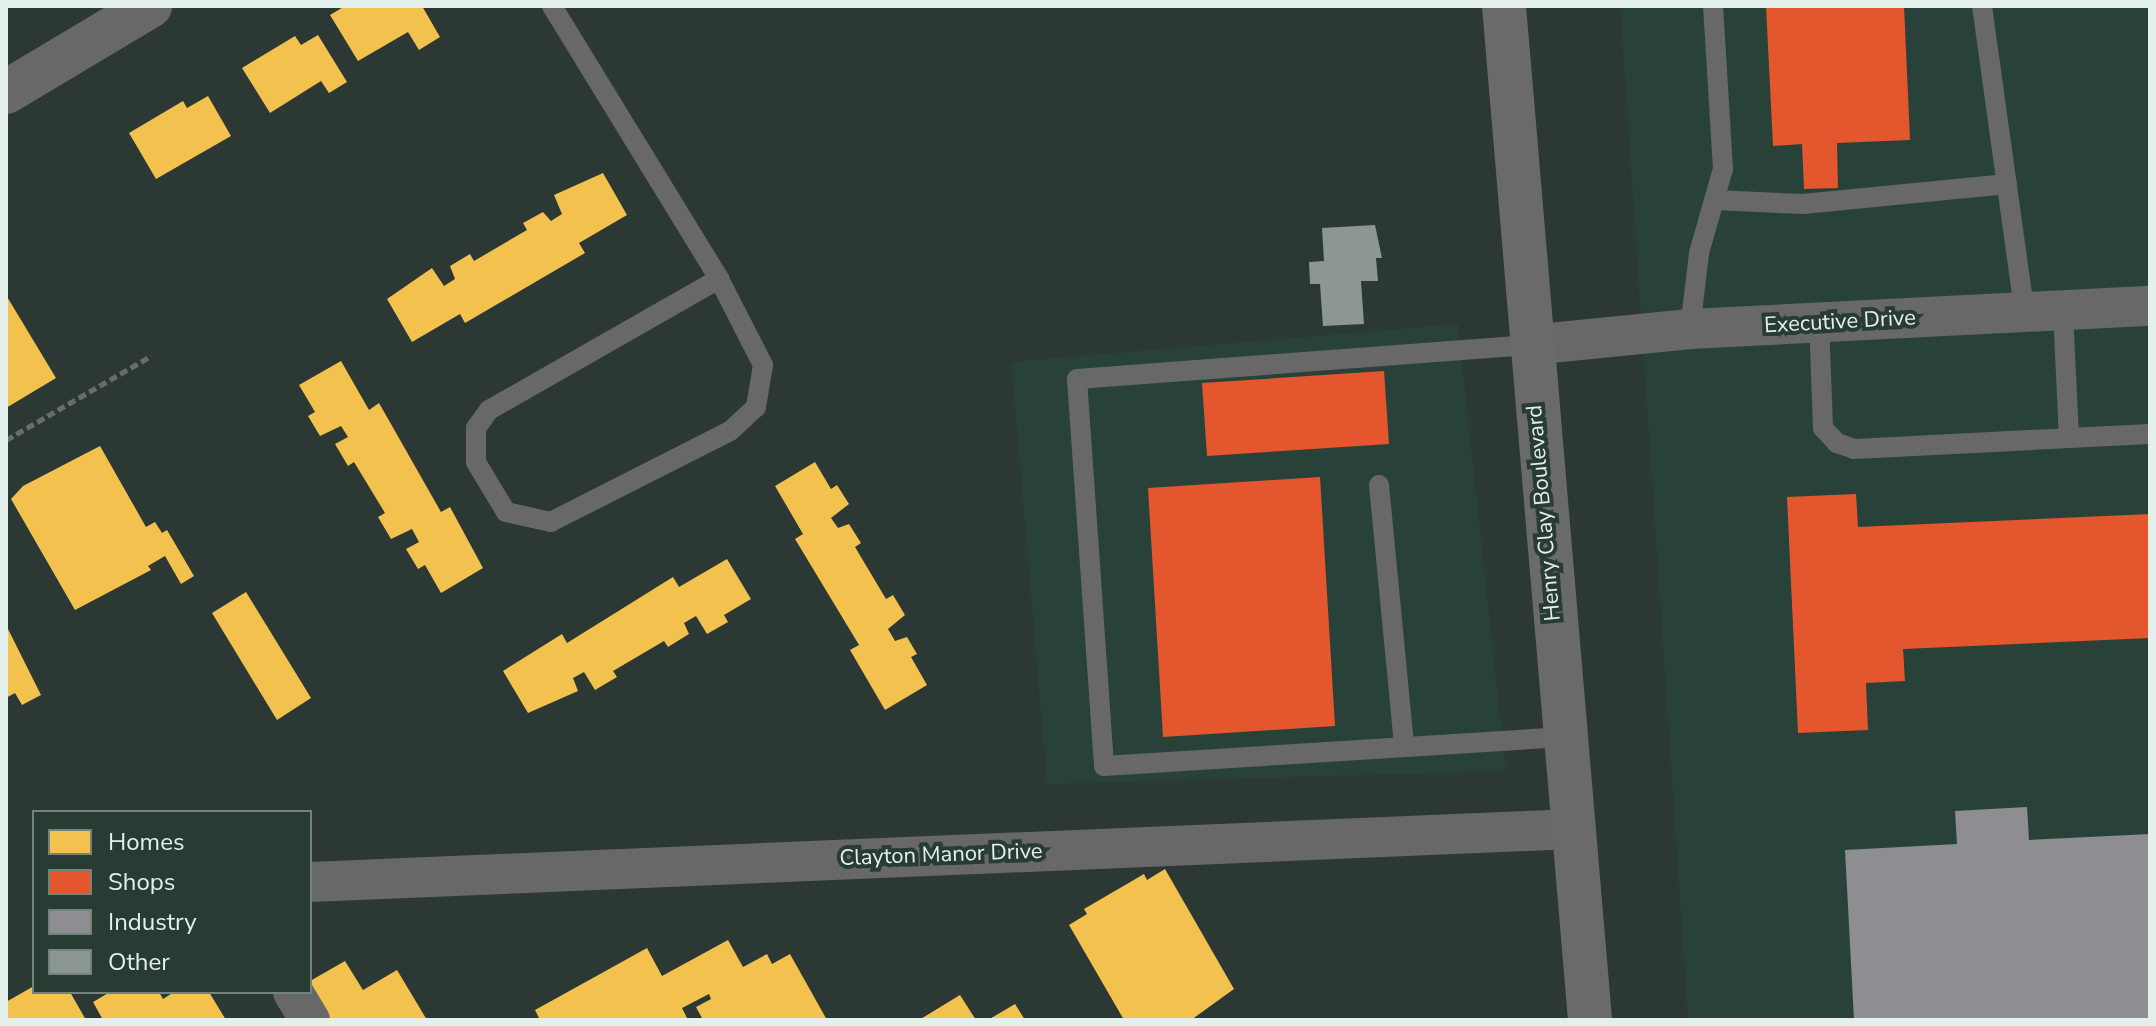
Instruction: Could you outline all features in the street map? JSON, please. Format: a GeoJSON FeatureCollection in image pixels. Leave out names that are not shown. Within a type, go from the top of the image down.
{"type":"FeatureCollection","features":[{"type":"Feature","properties":{"kind":"main road","name":"Henry Clay Boulevard"},"geometry":{"type":"LineString","coordinates":[[1504,6],[1530,345],[1590,1020]]}},
{"type":"Feature","properties":{"kind":"street"},"geometry":{"type":"LineString","coordinates":[[6,92],[150,6]]}},
{"type":"Feature","properties":{"kind":"street","name":"Executive Drive"},"geometry":{"type":"LineString","coordinates":[[1530,345],[1690,329],[2150,306]]}},
{"type":"Feature","properties":{"kind":"street","name":"Clayton Manor Drive"},"geometry":{"type":"LineString","coordinates":[[312,882],[1572,829]]}},
{"type":"Feature","properties":{"kind":"street"},"geometry":{"type":"LineString","coordinates":[[294,994],[310,1020]]}},
{"type":"Feature","properties":{"kind":"lane"},"geometry":{"type":"LineString","coordinates":[[552,6],[719,279],[763,365],[756,407],[730,431],[551,522],[506,512],[476,462],[476,428],[489,410],[719,279]]}},
{"type":"Feature","properties":{"kind":"lane"},"geometry":{"type":"LineString","coordinates":[[1690,329],[1699,253],[1723,169],[1713,6]]}},
{"type":"Feature","properties":{"kind":"lane"},"geometry":{"type":"LineString","coordinates":[[1982,6],[2007,184],[2044,312],[2069,438]]}},
{"type":"Feature","properties":{"kind":"lane"},"geometry":{"type":"LineString","coordinates":[[1714,200],[1803,204],[2007,184]]}},
{"type":"Feature","properties":{"kind":"lane"},"geometry":{"type":"LineString","coordinates":[[1819,322],[1823,428],[1837,443],[1854,449],[2150,434]]}},
{"type":"Feature","properties":{"kind":"lane"},"geometry":{"type":"LineString","coordinates":[[1530,345],[1077,379],[1104,766],[1564,737]]}},
{"type":"Feature","properties":{"kind":"lane"},"geometry":{"type":"LineString","coordinates":[[1379,485],[1404,745]]}},
{"type":"Feature","properties":{"kind":"path"},"geometry":{"type":"LineString","coordinates":[[6,440],[151,356]]}},
{"type":"Feature","properties":{"kind":"shaded area"},"geometry":{"type":"Polygon","coordinates":[[[1620,6],[2150,6],[2150,1020],[1688,1020],[1620,6]]]}},
{"type":"Feature","properties":{"kind":"shaded area"},"geometry":{"type":"Polygon","coordinates":[[[1458,324],[1506,771],[1047,784],[1011,362],[1458,324]]]}},
{"type":"Feature","properties":{"kind":"building: Homes"},"geometry":{"type":"Polygon","coordinates":[[[345,6],[422,6],[440,37],[419,50],[408,32],[358,61],[330,15],[345,6]]]}},
{"type":"Feature","properties":{"kind":"building: Homes"},"geometry":{"type":"Polygon","coordinates":[[[318,35],[347,82],[329,93],[321,81],[270,113],[242,68],[295,36],[301,45],[318,35]]]}},
{"type":"Feature","properties":{"kind":"building: Homes"},"geometry":{"type":"Polygon","coordinates":[[[208,96],[231,136],[156,179],[129,133],[183,101],[187,108],[208,96]]]}},
{"type":"Feature","properties":{"kind":"building: Homes"},"geometry":{"type":"Polygon","coordinates":[[[603,173],[627,215],[579,243],[585,253],[465,323],[460,314],[412,342],[387,299],[432,268],[444,286],[455,279],[450,266],[470,254],[474,261],[527,230],[523,223],[543,212],[551,221],[562,214],[554,195],[603,173]]]}},
{"type":"Feature","properties":{"kind":"building: Homes"},"geometry":{"type":"Polygon","coordinates":[[[6,295],[56,378],[6,408],[6,295]]]}},
{"type":"Feature","properties":{"kind":"building: Homes"},"geometry":{"type":"Polygon","coordinates":[[[341,361],[369,410],[379,403],[441,512],[450,507],[483,568],[441,593],[425,565],[418,569],[406,549],[419,542],[412,529],[391,539],[378,517],[385,513],[354,462],[348,466],[335,444],[348,437],[341,426],[320,436],[308,416],[315,412],[299,385],[341,361]]]}},
{"type":"Feature","properties":{"kind":"building: Homes"},"geometry":{"type":"Polygon","coordinates":[[[100,446],[146,527],[155,522],[162,533],[167,530],[194,576],[181,584],[165,556],[148,566],[151,570],[75,610],[11,499],[23,486],[100,446]]]}},
{"type":"Feature","properties":{"kind":"building: Homes"},"geometry":{"type":"Polygon","coordinates":[[[815,462],[831,489],[837,485],[849,504],[831,518],[838,528],[849,524],[861,543],[855,547],[886,599],[893,595],[905,615],[888,629],[895,641],[907,637],[917,654],[911,657],[927,685],[885,710],[850,650],[859,645],[795,539],[803,534],[775,486],[815,462]]]}},
{"type":"Feature","properties":{"kind":"building: Homes"},"geometry":{"type":"Polygon","coordinates":[[[727,559],[751,599],[724,615],[728,622],[707,634],[696,616],[684,623],[689,634],[668,647],[664,641],[613,671],[617,677],[595,690],[584,672],[573,678],[578,691],[528,713],[503,671],[562,634],[567,643],[673,577],[679,587],[727,559]]]}},
{"type":"Feature","properties":{"kind":"building: Homes"},"geometry":{"type":"Polygon","coordinates":[[[246,592],[311,698],[277,720],[212,613],[246,592]]]}},
{"type":"Feature","properties":{"kind":"building: Homes"},"geometry":{"type":"Polygon","coordinates":[[[6,625],[41,695],[22,705],[15,693],[6,698],[6,625]]]}},
{"type":"Feature","properties":{"kind":"building: Homes"},"geometry":{"type":"Polygon","coordinates":[[[1165,869],[1234,989],[1191,1020],[1124,1020],[1069,925],[1087,914],[1084,909],[1144,874],[1147,880],[1165,869]]]}},
{"type":"Feature","properties":{"kind":"building: Homes"},"geometry":{"type":"Polygon","coordinates":[[[728,940],[743,967],[767,954],[772,964],[790,954],[827,1020],[703,1020],[696,1007],[711,999],[709,994],[682,1008],[688,1020],[540,1020],[535,1010],[647,948],[662,976],[728,940]]]}},
{"type":"Feature","properties":{"kind":"building: Homes"},"geometry":{"type":"Polygon","coordinates":[[[345,961],[363,990],[397,970],[427,1020],[325,1020],[312,980],[345,961]]]}},
{"type":"Feature","properties":{"kind":"building: Homes"},"geometry":{"type":"Polygon","coordinates":[[[32,987],[32,994],[71,994],[86,1020],[6,1020],[6,1002],[32,987]]]}},
{"type":"Feature","properties":{"kind":"building: Homes"},"geometry":{"type":"Polygon","coordinates":[[[107,994],[160,994],[163,999],[171,994],[210,994],[226,1020],[103,1020],[93,1002],[107,994]]]}},
{"type":"Feature","properties":{"kind":"building: Homes"},"geometry":{"type":"Polygon","coordinates":[[[960,995],[976,1020],[919,1020],[960,995]]]}},
{"type":"Feature","properties":{"kind":"building: Homes"},"geometry":{"type":"Polygon","coordinates":[[[1015,1004],[1025,1020],[988,1020],[1015,1004]]]}},
{"type":"Feature","properties":{"kind":"building: Shops"},"geometry":{"type":"Polygon","coordinates":[[[1766,6],[1904,6],[1910,140],[1837,143],[1838,188],[1804,189],[1802,144],[1773,146],[1766,6]]]}},
{"type":"Feature","properties":{"kind":"building: Shops"},"geometry":{"type":"Polygon","coordinates":[[[1384,371],[1389,444],[1207,456],[1202,383],[1384,371]]]}},
{"type":"Feature","properties":{"kind":"building: Shops"},"geometry":{"type":"Polygon","coordinates":[[[1320,477],[1335,726],[1163,737],[1148,488],[1320,477]]]}},
{"type":"Feature","properties":{"kind":"building: Shops"},"geometry":{"type":"Polygon","coordinates":[[[1856,494],[1858,527],[2150,514],[2150,638],[1903,649],[1905,681],[1866,683],[1868,730],[1798,733],[1787,497],[1856,494]]]}},
{"type":"Feature","properties":{"kind":"building: Industry"},"geometry":{"type":"Polygon","coordinates":[[[2027,807],[2029,840],[2150,834],[2150,1020],[1854,1020],[1845,850],[1957,844],[1955,811],[2027,807]]]}},
{"type":"Feature","properties":{"kind":"building: Other"},"geometry":{"type":"Polygon","coordinates":[[[1375,225],[1382,258],[1376,258],[1378,281],[1361,281],[1364,324],[1323,326],[1320,284],[1310,284],[1309,262],[1324,261],[1322,228],[1375,225]]]}}]}
